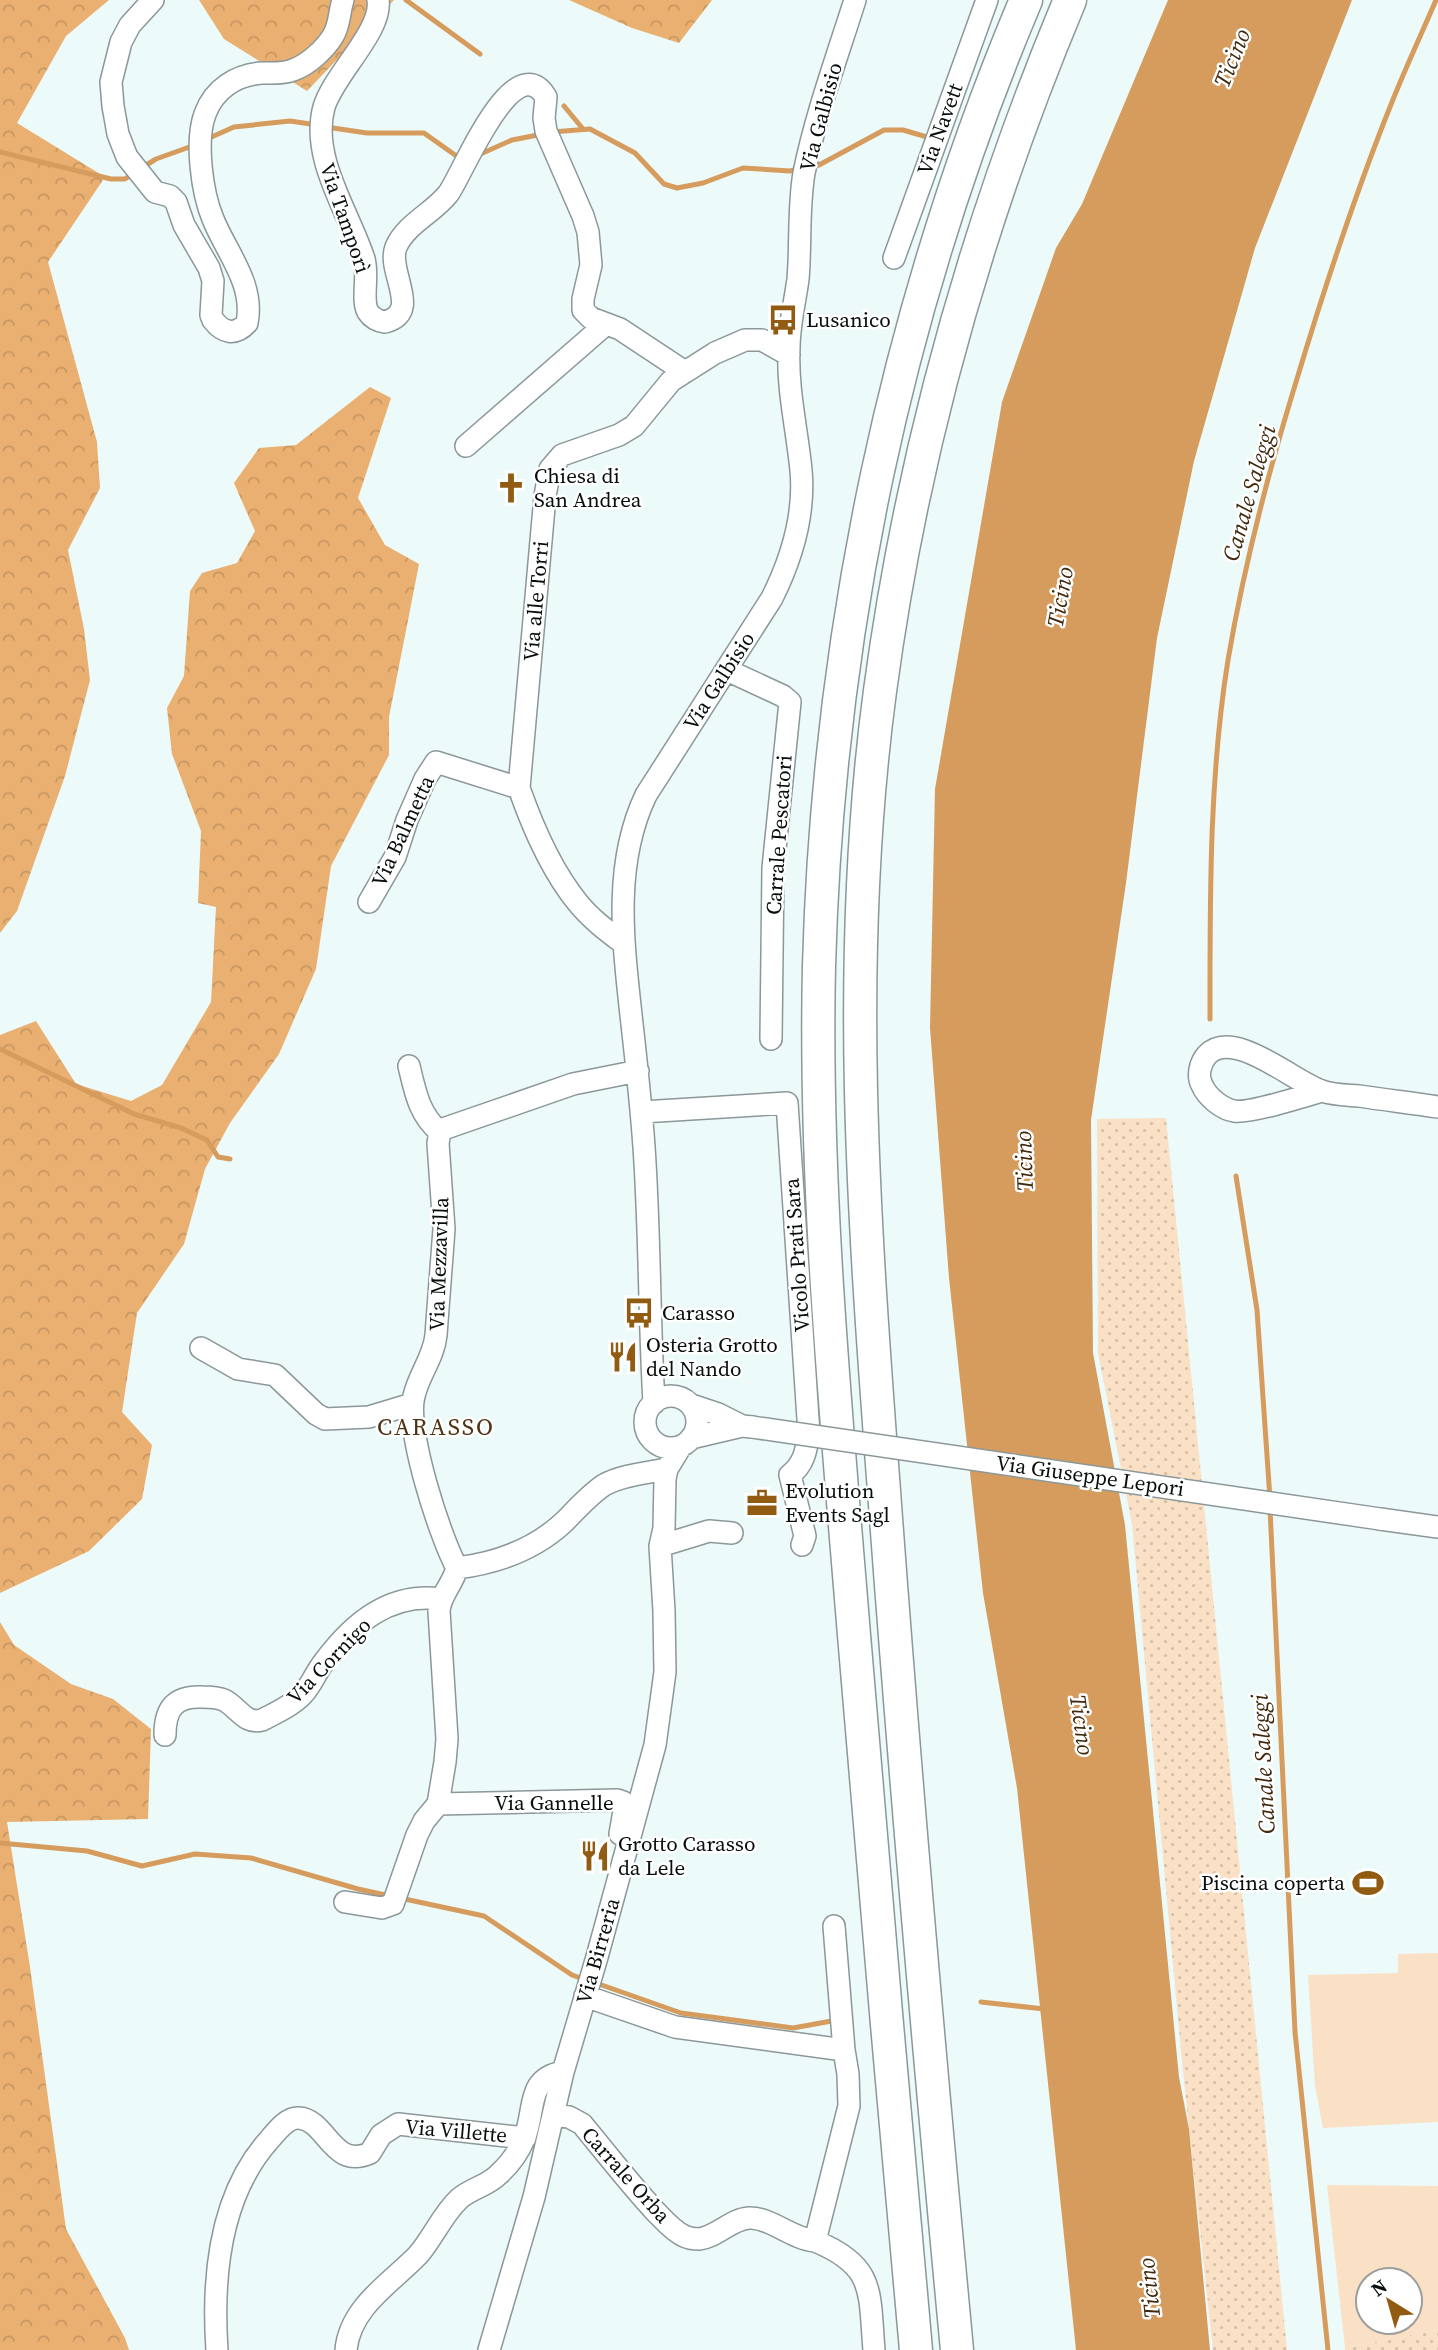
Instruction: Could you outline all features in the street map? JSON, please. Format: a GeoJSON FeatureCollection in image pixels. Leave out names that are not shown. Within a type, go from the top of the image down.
{"type":"FeatureCollection","features":[{"type":"Feature","properties":{"kind":"highway"},"geometry":{"type":"LineString","coordinates":[[916,2350],[874,1884],[827,1265],[819,1048],[823,876],[829,788],[843,664],[885,435],[940,231],[985,100],[1026,0]]}},
{"type":"Feature","properties":{"kind":"highway"},"geometry":{"type":"LineString","coordinates":[[957,2350],[914,1868],[865,1230],[859,1046],[863,869],[875,735],[888,633],[927,431],[965,291],[1002,174],[1070,0]]}},
{"type":"Feature","properties":{"kind":"street"},"geometry":{"type":"LineString","coordinates":[[153,0],[130,25],[121,42],[111,82],[118,134],[127,157],[137,172],[155,192],[170,196],[178,206],[184,225],[212,274],[213,320],[226,331],[239,331],[247,323],[248,304],[238,267],[209,208],[201,142],[202,123],[210,103],[229,83],[248,75],[296,69],[311,60],[337,29],[343,0]]}},
{"type":"Feature","properties":{"kind":"street","name":"Via Tamporì"},"geometry":{"type":"LineString","coordinates":[[378,0],[376,19],[333,86],[321,127],[326,164],[364,259],[367,277],[364,300],[373,318],[379,321],[391,320],[403,308],[394,258],[400,240],[448,194],[498,107],[525,86],[540,90],[546,97],[544,118],[548,135],[588,232],[591,265],[583,310],[591,318],[620,329],[685,372]]}},
{"type":"Feature","properties":{"kind":"street","name":"Via Galbisio"},"geometry":{"type":"LineString","coordinates":[[654,1403],[649,1226],[642,1112],[623,943],[627,851],[633,824],[646,795],[727,670],[781,580],[797,529],[801,472],[789,376],[789,355],[805,169],[816,121],[855,0]]}},
{"type":"Feature","properties":{"kind":"street","name":"Via Navett"},"geometry":{"type":"LineString","coordinates":[[894,258],[987,0]]}},
{"type":"Feature","properties":{"kind":"street"},"geometry":{"type":"LineString","coordinates":[[466,446],[606,324]]}},
{"type":"Feature","properties":{"kind":"street","name":"Via alle Torri"},"geometry":{"type":"LineString","coordinates":[[623,943],[599,925],[564,885],[533,827],[519,788],[545,496],[550,469],[562,456],[619,435],[634,426],[671,381],[715,353],[745,341],[761,340],[789,355]]}},
{"type":"Feature","properties":{"kind":"street","name":"Carrale Pescatori"},"geometry":{"type":"LineString","coordinates":[[727,670],[787,698],[790,702],[773,868],[771,1039]]}},
{"type":"Feature","properties":{"kind":"street","name":"Via Balmetta"},"geometry":{"type":"LineString","coordinates":[[369,902],[395,857],[407,820],[425,779],[436,762],[519,788]]}},
{"type":"Feature","properties":{"kind":"street"},"geometry":{"type":"LineString","coordinates":[[1322,1091],[1237,1112],[1221,1106],[1206,1092],[1201,1085],[1200,1070],[1202,1062],[1212,1051],[1234,1047],[1322,1091],[1438,1107]]}},
{"type":"Feature","properties":{"kind":"street"},"geometry":{"type":"LineString","coordinates":[[409,1066],[422,1110],[429,1122],[440,1132],[573,1084],[638,1071]]}},
{"type":"Feature","properties":{"kind":"street","name":"Vicolo Prati Sara"},"geometry":{"type":"LineString","coordinates":[[642,1112],[788,1103],[809,1434],[803,1460],[790,1475],[805,1536],[802,1545]]}},
{"type":"Feature","properties":{"kind":"street","name":"Via Mezzavilla"},"geometry":{"type":"LineString","coordinates":[[440,1132],[438,1143],[444,1229],[435,1342],[416,1387],[412,1404],[424,1472],[445,1544],[457,1568]]}},
{"type":"Feature","properties":{"kind":"street"},"geometry":{"type":"LineString","coordinates":[[201,1348],[238,1369],[275,1375],[316,1414],[325,1419],[369,1417],[412,1404]]}},
{"type":"Feature","properties":{"kind":"street"},"geometry":{"type":"LineString","coordinates":[[653,1365],[683,1401],[696,1418],[696,1425],[686,1442],[667,1448],[654,1442],[645,1422],[654,1403],[662,1398],[683,1401]]}},
{"type":"Feature","properties":{"kind":"street","name":"Via Giuseppe Lepori"},"geometry":{"type":"LineString","coordinates":[[683,1401],[747,1426],[1438,1527]]}},
{"type":"Feature","properties":{"kind":"street","name":"Via Giuseppe Lepori"},"geometry":{"type":"LineString","coordinates":[[686,1442],[747,1426]]}},
{"type":"Feature","properties":{"kind":"street","name":"Via Birreria"},"geometry":{"type":"LineString","coordinates":[[488,2350],[534,2197],[563,2072],[656,1745],[661,1712],[665,1642],[660,1546],[664,1528],[654,1442]]}},
{"type":"Feature","properties":{"kind":"street","name":"Via Birreria"},"geometry":{"type":"LineString","coordinates":[[658,1471],[686,1442]]}},
{"type":"Feature","properties":{"kind":"street"},"geometry":{"type":"LineString","coordinates":[[345,1902],[382,1908],[391,1906],[417,1835],[438,1804],[447,1739],[439,1621],[441,1599],[453,1582],[457,1568],[491,1562],[528,1548],[562,1524],[603,1486],[658,1471]]}},
{"type":"Feature","properties":{"kind":"street"},"geometry":{"type":"LineString","coordinates":[[660,1546],[709,1531],[732,1533]]}},
{"type":"Feature","properties":{"kind":"street","name":"Via Cornigo"},"geometry":{"type":"LineString","coordinates":[[165,1735],[167,1716],[176,1702],[185,1697],[219,1698],[249,1720],[262,1720],[301,1696],[333,1651],[375,1612],[400,1600],[426,1597],[441,1599]]}},
{"type":"Feature","properties":{"kind":"street","name":"Via Gannelle"},"geometry":{"type":"LineString","coordinates":[[438,1804],[620,1801],[625,1805],[620,1834],[622,1840],[628,1844]]}},
{"type":"Feature","properties":{"kind":"street"},"geometry":{"type":"LineString","coordinates":[[815,2241],[849,2106],[834,1926]]}},
{"type":"Feature","properties":{"kind":"street"},"geometry":{"type":"LineString","coordinates":[[586,1993],[675,2027],[844,2050]]}},
{"type":"Feature","properties":{"kind":"street","name":"Via Villette"},"geometry":{"type":"LineString","coordinates":[[217,2350],[214,2302],[225,2225],[234,2196],[252,2161],[289,2121],[303,2119],[316,2127],[337,2150],[352,2156],[370,2153],[386,2130],[398,2124],[525,2138],[539,2083],[548,2076],[563,2072]]}},
{"type":"Feature","properties":{"kind":"street","name":"Carrale Orba"},"geometry":{"type":"LineString","coordinates":[[553,2115],[582,2124],[640,2195],[685,2237],[700,2239],[750,2218],[761,2220],[802,2239],[815,2241],[848,2258],[862,2273],[869,2292],[874,2350]]}},
{"type":"Feature","properties":{"kind":"street"},"geometry":{"type":"LineString","coordinates":[[346,2350],[356,2321],[372,2297],[419,2254],[461,2197],[499,2175],[525,2138]]}},
{"type":"Feature","properties":{"kind":"shaded area"},"geometry":{"type":"Polygon","coordinates":[[[1166,1118],[1287,2350],[1213,2350],[1183,2072],[1132,1524],[1098,1353],[1097,1119],[1166,1118]]]}},
{"type":"Feature","properties":{"kind":"shaded area"},"geometry":{"type":"Polygon","coordinates":[[[1438,1953],[1438,2122],[1323,2128],[1315,2085],[1308,1975],[1398,1973],[1398,1954],[1438,1953]]]}},
{"type":"Feature","properties":{"kind":"shaded area"},"geometry":{"type":"Polygon","coordinates":[[[1327,2185],[1438,2186],[1438,2330],[1424,2333],[1424,2266],[1354,2266],[1354,2336],[1407,2336],[1345,2348],[1327,2185]]]}},
{"type":"Feature","properties":{"kind":"shaded area"},"geometry":{"type":"Polygon","coordinates":[[[1438,2330],[1438,2350],[1345,2350],[1407,2336],[1424,2336],[1424,2333],[1438,2330]]]}},
{"type":"Feature","properties":{"kind":"green space"},"geometry":{"type":"Polygon","coordinates":[[[0,0],[109,0],[66,36],[17,123],[105,177],[48,262],[97,442],[100,488],[68,550],[84,629],[90,680],[65,776],[17,911],[0,933],[0,0]]]}},
{"type":"Feature","properties":{"kind":"green space"},"geometry":{"type":"Polygon","coordinates":[[[199,0],[394,0],[307,91],[224,39],[199,0]]]}},
{"type":"Feature","properties":{"kind":"green space"},"geometry":{"type":"Polygon","coordinates":[[[569,0],[712,0],[679,43],[632,28],[569,0]]]}},
{"type":"Feature","properties":{"kind":"green space"},"geometry":{"type":"Polygon","coordinates":[[[370,387],[391,398],[358,498],[385,545],[419,564],[389,717],[389,755],[331,866],[316,969],[279,1054],[230,1123],[205,1169],[184,1244],[137,1313],[122,1412],[152,1445],[142,1499],[89,1551],[0,1593],[0,1035],[36,1021],[76,1084],[131,1101],[162,1085],[211,1002],[216,907],[198,903],[201,831],[172,754],[167,708],[184,676],[190,591],[202,573],[237,563],[255,531],[234,483],[259,448],[296,445],[370,387]]]}},
{"type":"Feature","properties":{"kind":"green space"},"geometry":{"type":"Polygon","coordinates":[[[0,1622],[14,1645],[71,1684],[113,1699],[151,1729],[148,1819],[7,1822],[66,2229],[129,2350],[0,2350],[0,1622]]]}},
{"type":"Feature","properties":{"kind":"water","name":"Ticino"},"geometry":{"type":"Polygon","coordinates":[[[1168,0],[1352,0],[1255,248],[1194,461],[1157,638],[1126,883],[1091,1120],[1093,1353],[1125,1525],[1179,2077],[1189,2129],[1210,2350],[1076,2350],[1017,1788],[983,1593],[949,1278],[930,1028],[935,789],[1002,402],[1056,248],[1082,204],[1168,0]]]}},
{"type":"Feature","properties":{"kind":"waterway"},"geometry":{"type":"LineString","coordinates":[[406,0],[480,54]]}},
{"type":"Feature","properties":{"kind":"waterway","name":"Canale Saleggi"},"geometry":{"type":"LineString","coordinates":[[1210,1019],[1212,839],[1217,749],[1228,660],[1249,555],[1286,416],[1340,243],[1390,107],[1436,0]]}},
{"type":"Feature","properties":{"kind":"waterway"},"geometry":{"type":"LineString","coordinates":[[564,106],[583,129]]}},
{"type":"Feature","properties":{"kind":"waterway"},"geometry":{"type":"LineString","coordinates":[[207,139],[234,127],[290,121],[317,125]]}},
{"type":"Feature","properties":{"kind":"waterway"},"geometry":{"type":"LineString","coordinates":[[326,127],[367,133],[424,133],[455,155],[463,156]]}},
{"type":"Feature","properties":{"kind":"waterway"},"geometry":{"type":"LineString","coordinates":[[552,132],[590,129],[635,153],[664,184],[677,188],[703,183],[743,168],[790,171],[798,169]]}},
{"type":"Feature","properties":{"kind":"waterway"},"geometry":{"type":"LineString","coordinates":[[812,167],[884,130],[903,130],[927,137]]}},
{"type":"Feature","properties":{"kind":"waterway"},"geometry":{"type":"LineString","coordinates":[[476,156],[512,140],[543,134]]}},
{"type":"Feature","properties":{"kind":"waterway"},"geometry":{"type":"LineString","coordinates":[[143,167],[156,159],[195,145]]}},
{"type":"Feature","properties":{"kind":"waterway"},"geometry":{"type":"LineString","coordinates":[[0,152],[111,179],[125,179],[135,172]]}},
{"type":"Feature","properties":{"kind":"waterway"},"geometry":{"type":"LineString","coordinates":[[0,1049],[134,1114],[181,1128],[207,1140],[218,1157],[230,1159]]}},
{"type":"Feature","properties":{"kind":"waterway","name":"Canale Saleggi"},"geometry":{"type":"LineString","coordinates":[[1236,1176],[1257,1310],[1270,1499]]}},
{"type":"Feature","properties":{"kind":"waterway","name":"Canale Saleggi"},"geometry":{"type":"LineString","coordinates":[[1270,1509],[1295,2032],[1328,2350]]}},
{"type":"Feature","properties":{"kind":"waterway"},"geometry":{"type":"LineString","coordinates":[[0,1843],[87,1851],[142,1866],[195,1854],[251,1858],[390,1896]]}},
{"type":"Feature","properties":{"kind":"waterway"},"geometry":{"type":"LineString","coordinates":[[400,1898],[484,1916],[572,1975],[586,1980]]}},
{"type":"Feature","properties":{"kind":"waterway"},"geometry":{"type":"LineString","coordinates":[[596,1983],[681,2013],[793,2028],[837,2020]]}},
{"type":"Feature","properties":{"kind":"waterway"},"geometry":{"type":"LineString","coordinates":[[981,2002],[1044,2009]]}},
{"type":"Feature","properties":{"kind":"place","name":"Lusanico"},"geometry":{"type":"Point","coordinates":[783,320]}},
{"type":"Feature","properties":{"kind":"place","name":"Chiesa di San Andrea"},"geometry":{"type":"Point","coordinates":[511,488]}},
{"type":"Feature","properties":{"kind":"place","name":"Carasso"},"geometry":{"type":"Point","coordinates":[639,1313]}},
{"type":"Feature","properties":{"kind":"place","name":"Osteria Grotto del Nando"},"geometry":{"type":"Point","coordinates":[623,1357]}},
{"type":"Feature","properties":{"kind":"place","name":"Evolution Events Sagl"},"geometry":{"type":"Point","coordinates":[762,1503]}},
{"type":"Feature","properties":{"kind":"place","name":"Grotto Carasso da Lele"},"geometry":{"type":"Point","coordinates":[595,1856]}},
{"type":"Feature","properties":{"kind":"place","name":"Piscina coperta"},"geometry":{"type":"Point","coordinates":[1368,1883]}},
{"type":"Feature","properties":{"kind":"district","name":"CARASSO"},"geometry":{"type":"Point","coordinates":[436,1427]}}]}
